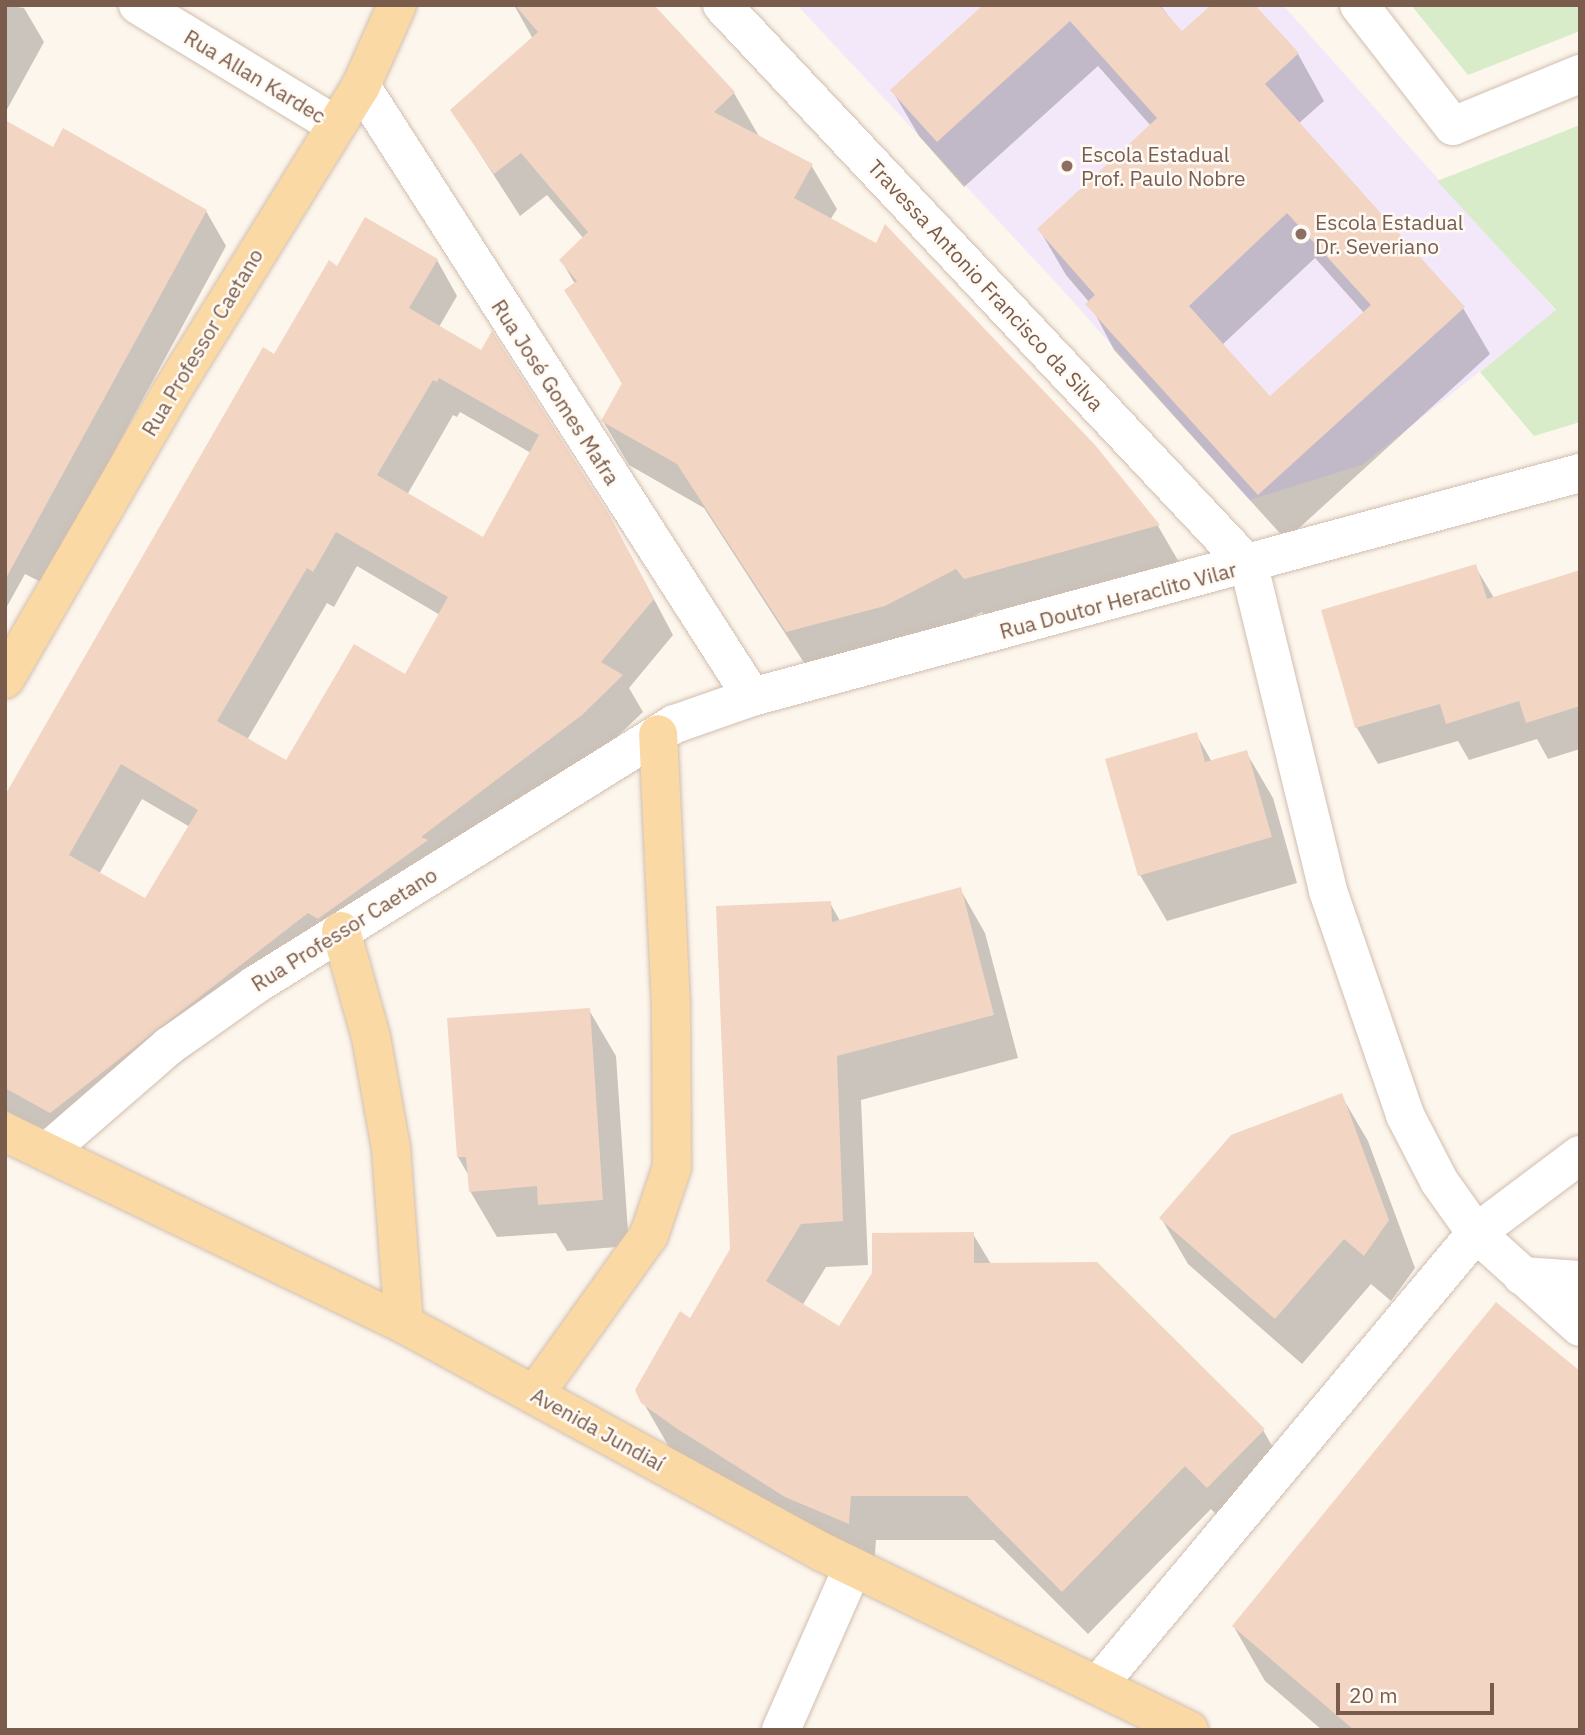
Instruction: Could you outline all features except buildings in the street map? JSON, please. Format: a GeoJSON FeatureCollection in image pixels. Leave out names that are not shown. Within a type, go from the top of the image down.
{"type":"FeatureCollection","features":[{"type":"Feature","properties":{"kind":"main road","name":"Rua Professor Caetano"},"geometry":{"type":"LineString","coordinates":[[5,678],[170,394],[361,86],[397,5]]}},
{"type":"Feature","properties":{"kind":"main road"},"geometry":{"type":"LineString","coordinates":[[535,1394],[649,1235],[672,1167],[672,1034],[658,734]]}},
{"type":"Feature","properties":{"kind":"main road"},"geometry":{"type":"LineString","coordinates":[[341,931],[371,1037],[391,1148],[404,1324]]}},
{"type":"Feature","properties":{"kind":"main road","name":"Avenida Jundiaí"},"geometry":{"type":"LineString","coordinates":[[20,1143],[404,1324],[853,1567],[1189,1730]]}},
{"type":"Feature","properties":{"kind":"street","name":"Rua Allan Kardec"},"geometry":{"type":"LineString","coordinates":[[138,5],[335,125]]}},
{"type":"Feature","properties":{"kind":"street","name":"Travessa Antonio Francisco da Silva"},"geometry":{"type":"LineString","coordinates":[[722,5],[1249,566]]}},
{"type":"Feature","properties":{"kind":"street"},"geometry":{"type":"LineString","coordinates":[[1359,5],[1453,126],[1580,74]]}},
{"type":"Feature","properties":{"kind":"street","name":"Rua José Gomes Mafra"},"geometry":{"type":"LineString","coordinates":[[361,86],[752,697]]}},
{"type":"Feature","properties":{"kind":"street","name":"Rua Doutor Heraclito Vilar"},"geometry":{"type":"LineString","coordinates":[[658,734],[712,709],[752,697],[1249,566],[1580,473]]}},
{"type":"Feature","properties":{"kind":"street"},"geometry":{"type":"LineString","coordinates":[[1249,566],[1328,891],[1405,1115],[1439,1181],[1476,1233],[1580,1327]]}},
{"type":"Feature","properties":{"kind":"street","name":"Rua Professor Caetano"},"geometry":{"type":"LineString","coordinates":[[20,1143],[341,931],[658,734]]}},
{"type":"Feature","properties":{"kind":"street"},"geometry":{"type":"LineString","coordinates":[[1098,1685],[1476,1233],[1580,1155]]}},
{"type":"Feature","properties":{"kind":"street"},"geometry":{"type":"LineString","coordinates":[[1522,1276],[1580,1280]]}},
{"type":"Feature","properties":{"kind":"street"},"geometry":{"type":"LineString","coordinates":[[781,1730],[853,1567]]}},
{"type":"Feature","properties":{"kind":"shaded area","name":"Escola Estadual Dr. Severiano"},"geometry":{"type":"Polygon","coordinates":[[[797,5],[1283,5],[1556,311],[1362,465],[1249,500],[1060,287],[797,5]]]}},
{"type":"Feature","properties":{"kind":"green space"},"geometry":{"type":"Polygon","coordinates":[[[1411,5],[1580,5],[1580,31],[1468,75],[1411,5]]]}},
{"type":"Feature","properties":{"kind":"green space"},"geometry":{"type":"Polygon","coordinates":[[[1580,125],[1580,422],[1534,436],[1480,372],[1556,310],[1437,181],[1580,125]]]}},
{"type":"Feature","properties":{"kind":"place","name":"Escola Estadual Prof. Paulo Nobre"},"geometry":{"type":"Point","coordinates":[1067,166]}},
{"type":"Feature","properties":{"kind":"place","name":"Escola Estadual Dr. Severiano"},"geometry":{"type":"Point","coordinates":[1301,234]}}]}
